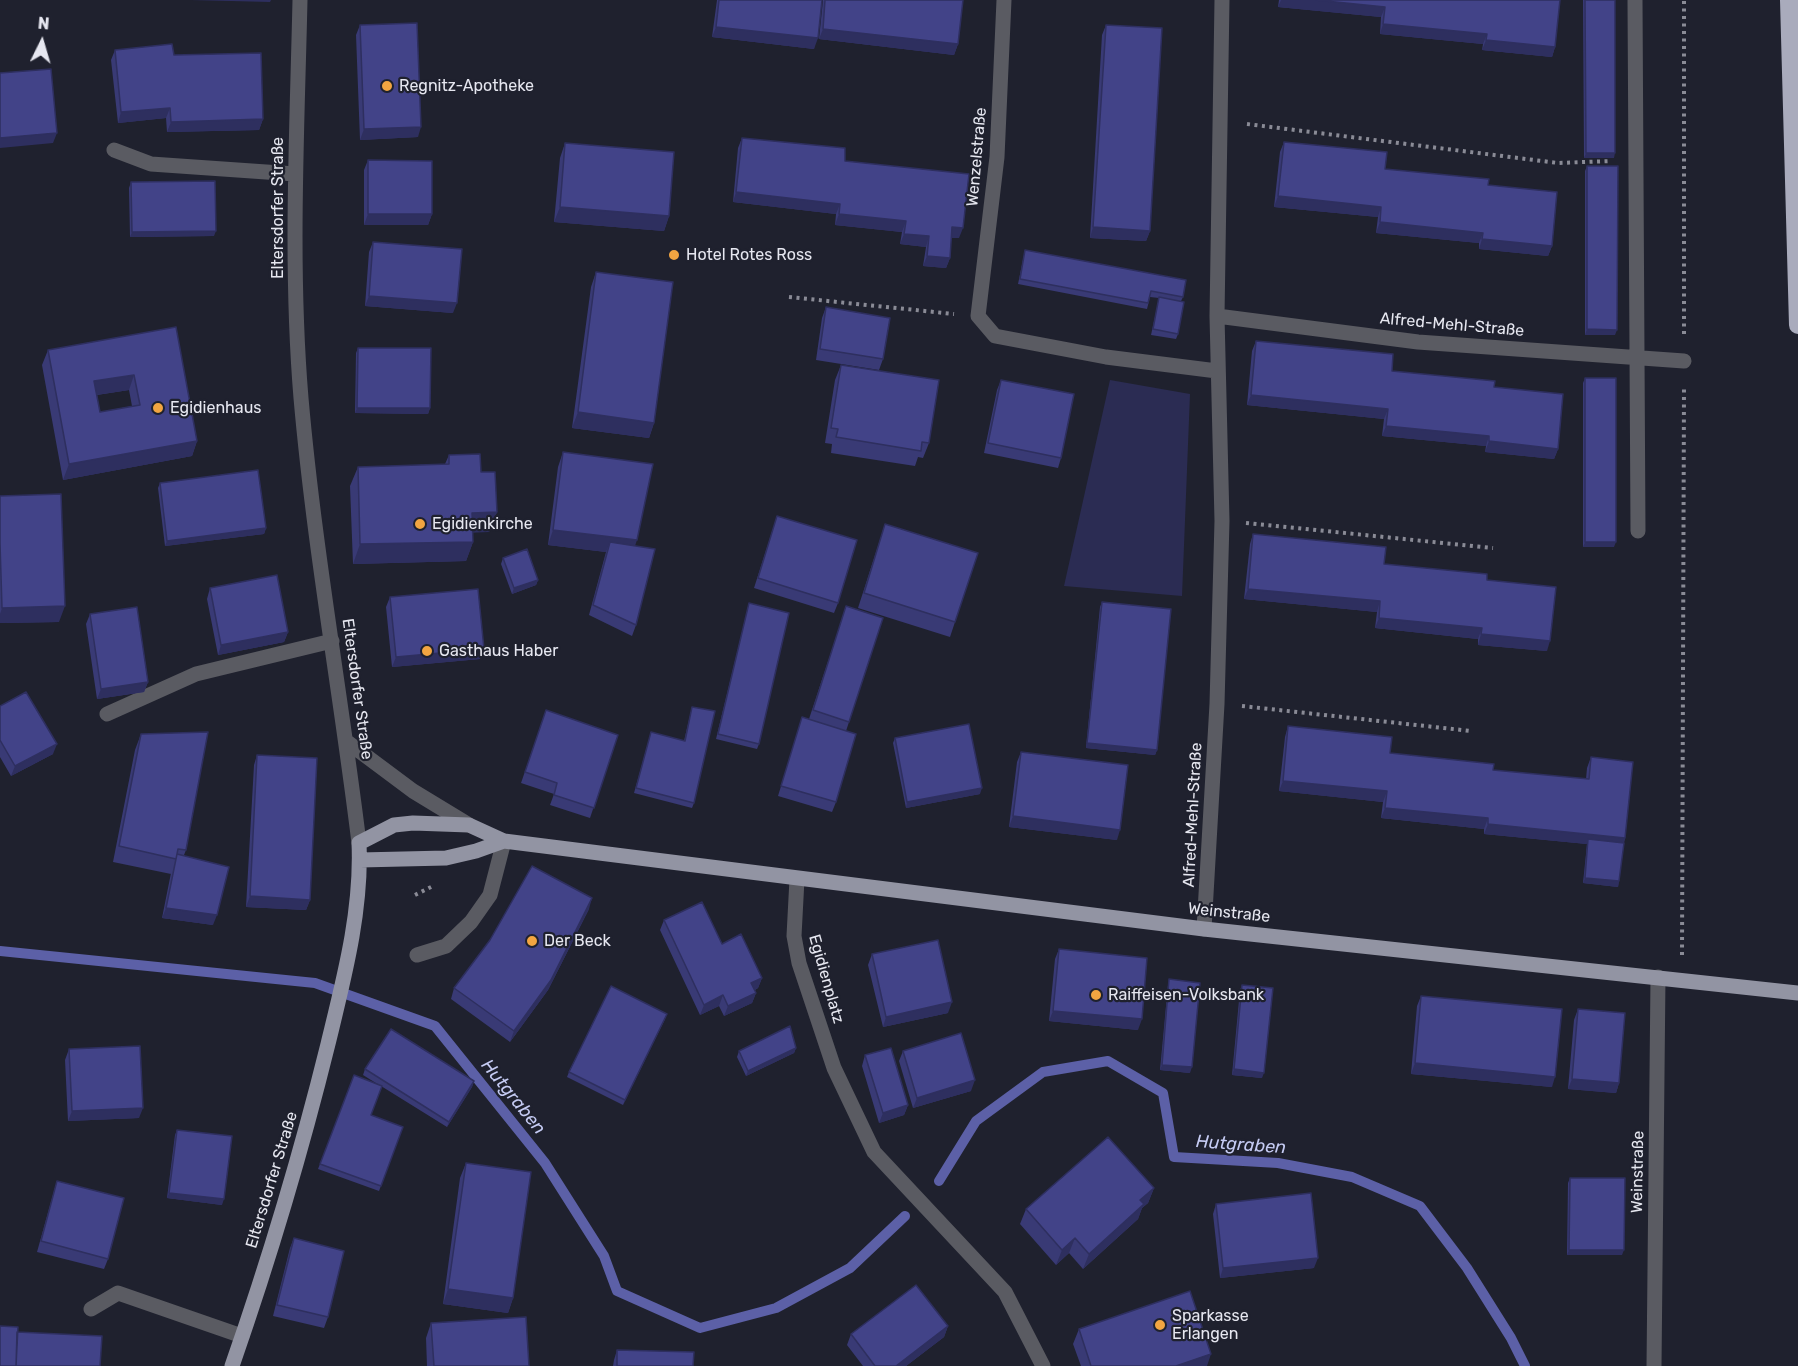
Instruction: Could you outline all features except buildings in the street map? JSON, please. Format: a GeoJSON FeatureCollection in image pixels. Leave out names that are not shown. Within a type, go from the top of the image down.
{"type":"FeatureCollection","features":[{"type":"Feature","properties":{"kind":"highway"},"geometry":{"type":"LineString","coordinates":[[1789,0],[1798,325]]}},
{"type":"Feature","properties":{"kind":"main road"},"geometry":{"type":"LineString","coordinates":[[359,843],[394,825],[413,823],[469,825],[504,841],[797,879]]}},
{"type":"Feature","properties":{"kind":"main road"},"geometry":{"type":"LineString","coordinates":[[360,860],[446,858],[504,841]]}},
{"type":"Feature","properties":{"kind":"main road","name":"Eltersdorfer Straße"},"geometry":{"type":"LineString","coordinates":[[232,1366],[308,1124],[349,958],[360,860],[359,843]]}},
{"type":"Feature","properties":{"kind":"main road","name":"Weinstraße"},"geometry":{"type":"LineString","coordinates":[[797,879],[1204,928],[1798,993]]}},
{"type":"Feature","properties":{"kind":"street","name":"Eltersdorfer Straße"},"geometry":{"type":"LineString","coordinates":[[300,0],[295,174],[296,313],[301,398],[359,843]]}},
{"type":"Feature","properties":{"kind":"street","name":"Wenzelstraße"},"geometry":{"type":"LineString","coordinates":[[978,316],[997,157],[1004,0]]}},
{"type":"Feature","properties":{"kind":"street","name":"Alfred-Mehl-Straße"},"geometry":{"type":"LineString","coordinates":[[1204,928],[1217,704],[1222,521],[1217,316],[1222,0]]}},
{"type":"Feature","properties":{"kind":"street"},"geometry":{"type":"LineString","coordinates":[[1635,0],[1638,531]]}},
{"type":"Feature","properties":{"kind":"street"},"geometry":{"type":"LineString","coordinates":[[114,150],[151,164],[295,174]]}},
{"type":"Feature","properties":{"kind":"street"},"geometry":{"type":"LineString","coordinates":[[978,316],[995,336],[1106,357],[1217,371]]}},
{"type":"Feature","properties":{"kind":"street","name":"Alfred-Mehl-Straße"},"geometry":{"type":"LineString","coordinates":[[1217,316],[1418,342],[1684,361]]}},
{"type":"Feature","properties":{"kind":"street"},"geometry":{"type":"LineString","coordinates":[[107,714],[196,674],[332,641]]}},
{"type":"Feature","properties":{"kind":"street"},"geometry":{"type":"LineString","coordinates":[[346,741],[413,791],[469,825]]}},
{"type":"Feature","properties":{"kind":"street"},"geometry":{"type":"LineString","coordinates":[[417,955],[446,946],[471,922],[490,894],[504,841]]}},
{"type":"Feature","properties":{"kind":"street","name":"Egidienplatz"},"geometry":{"type":"LineString","coordinates":[[797,879],[794,936],[799,963],[834,1068],[874,1152],[1005,1292],[1043,1366]]}},
{"type":"Feature","properties":{"kind":"street","name":"Weinstraße"},"geometry":{"type":"LineString","coordinates":[[1654,1366],[1658,978]]}},
{"type":"Feature","properties":{"kind":"street"},"geometry":{"type":"LineString","coordinates":[[91,1309],[118,1293],[242,1336]]}},
{"type":"Feature","properties":{"kind":"path"},"geometry":{"type":"LineString","coordinates":[[1682,980],[1684,0]]}},
{"type":"Feature","properties":{"kind":"path"},"geometry":{"type":"LineString","coordinates":[[1219,120],[1558,163],[1636,160]]}},
{"type":"Feature","properties":{"kind":"path"},"geometry":{"type":"LineString","coordinates":[[789,297],[978,316]]}},
{"type":"Feature","properties":{"kind":"path"},"geometry":{"type":"LineString","coordinates":[[1222,521],[1493,548]]}},
{"type":"Feature","properties":{"kind":"path"},"geometry":{"type":"LineString","coordinates":[[1217,704],[1471,731]]}},
{"type":"Feature","properties":{"kind":"shaded area"},"geometry":{"type":"Polygon","coordinates":[[[1110,380],[1190,394],[1182,596],[1064,586],[1110,380]]]}},
{"type":"Feature","properties":{"kind":"waterway","name":"Hutgraben"},"geometry":{"type":"LineString","coordinates":[[0,951],[315,983],[435,1026],[545,1163],[604,1256],[617,1291],[700,1328],[776,1308],[850,1268],[905,1216]]}},
{"type":"Feature","properties":{"kind":"waterway","name":"Hutgraben"},"geometry":{"type":"LineString","coordinates":[[939,1181],[976,1121],[1043,1072],[1108,1061],[1163,1093],[1174,1157],[1278,1163],[1352,1177],[1420,1206],[1467,1268],[1511,1338],[1525,1366]]}},
{"type":"Feature","properties":{"kind":"place","name":"Regnitz-Apotheke"},"geometry":{"type":"Point","coordinates":[387,86]}},
{"type":"Feature","properties":{"kind":"place","name":"Hotel Rotes Ross"},"geometry":{"type":"Point","coordinates":[674,255]}},
{"type":"Feature","properties":{"kind":"place","name":"Egidienhaus"},"geometry":{"type":"Point","coordinates":[158,408]}},
{"type":"Feature","properties":{"kind":"place","name":"Egidienkirche"},"geometry":{"type":"Point","coordinates":[420,524]}},
{"type":"Feature","properties":{"kind":"place","name":"Gasthaus Haber"},"geometry":{"type":"Point","coordinates":[427,651]}},
{"type":"Feature","properties":{"kind":"place","name":"Der Beck"},"geometry":{"type":"Point","coordinates":[532,941]}},
{"type":"Feature","properties":{"kind":"place","name":"Raiffeisen-Volksbank"},"geometry":{"type":"Point","coordinates":[1096,995]}},
{"type":"Feature","properties":{"kind":"place","name":"Sparkasse Erlangen"},"geometry":{"type":"Point","coordinates":[1160,1325]}}]}
